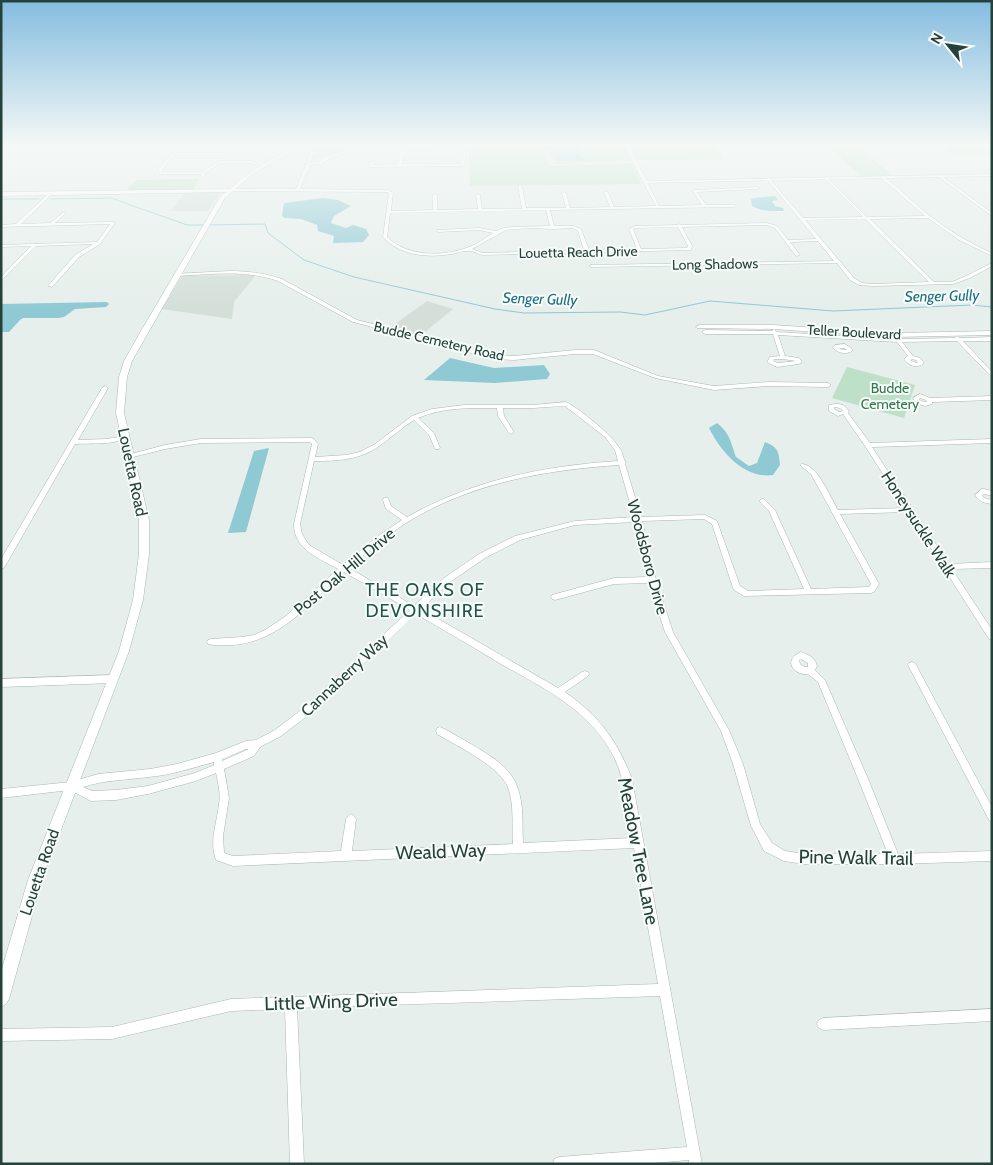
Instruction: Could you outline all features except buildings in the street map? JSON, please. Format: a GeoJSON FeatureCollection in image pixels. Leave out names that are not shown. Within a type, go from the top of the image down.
{"type":"FeatureCollection","features":[{"type":"Feature","properties":{"kind":"main road","name":"Louetta Road"},"geometry":{"type":"LineString","coordinates":[[1,999],[28,902],[50,839],[113,679],[138,600],[144,554],[144,520],[120,414],[123,377],[132,351],[205,225],[223,198]]}},
{"type":"Feature","properties":{"kind":"street"},"geometry":{"type":"LineString","coordinates":[[18,225],[45,198]]}},
{"type":"Feature","properties":{"kind":"street"},"geometry":{"type":"LineString","coordinates":[[390,198],[385,237],[396,247],[416,253],[446,253],[468,249],[511,228],[579,228],[587,252]]}},
{"type":"Feature","properties":{"kind":"street"},"geometry":{"type":"LineString","coordinates":[[435,198],[435,210]]}},
{"type":"Feature","properties":{"kind":"street"},"geometry":{"type":"LineString","coordinates":[[479,198],[480,210]]}},
{"type":"Feature","properties":{"kind":"street"},"geometry":{"type":"LineString","coordinates":[[522,198],[524,209]]}},
{"type":"Feature","properties":{"kind":"street"},"geometry":{"type":"LineString","coordinates":[[565,198],[568,208]]}},
{"type":"Feature","properties":{"kind":"street"},"geometry":{"type":"LineString","coordinates":[[608,198],[612,208]]}},
{"type":"Feature","properties":{"kind":"street"},"geometry":{"type":"LineString","coordinates":[[654,198],[658,207]]}},
{"type":"Feature","properties":{"kind":"street"},"geometry":{"type":"LineString","coordinates":[[698,198],[704,206]]}},
{"type":"Feature","properties":{"kind":"street"},"geometry":{"type":"LineString","coordinates":[[785,198],[852,279],[861,284],[958,282],[992,264]]}},
{"type":"Feature","properties":{"kind":"street"},"geometry":{"type":"LineString","coordinates":[[846,198],[933,284]]}},
{"type":"Feature","properties":{"kind":"street"},"geometry":{"type":"LineString","coordinates":[[908,198],[955,238],[992,255]]}},
{"type":"Feature","properties":{"kind":"street"},"geometry":{"type":"LineString","coordinates":[[970,198],[992,215]]}},
{"type":"Feature","properties":{"kind":"street"},"geometry":{"type":"LineString","coordinates":[[388,212],[735,206]]}},
{"type":"Feature","properties":{"kind":"street"},"geometry":{"type":"LineString","coordinates":[[548,209],[552,228]]}},
{"type":"Feature","properties":{"kind":"street"},"geometry":{"type":"LineString","coordinates":[[52,224],[64,213]]}},
{"type":"Feature","properties":{"kind":"street"},"geometry":{"type":"LineString","coordinates":[[802,219],[930,217]]}},
{"type":"Feature","properties":{"kind":"street"},"geometry":{"type":"LineString","coordinates":[[1,226],[113,222],[98,244],[77,256],[50,286]]}},
{"type":"Feature","properties":{"kind":"street"},"geometry":{"type":"LineString","coordinates":[[640,251],[631,230],[632,227],[770,224],[776,227],[798,255]]}},
{"type":"Feature","properties":{"kind":"street","name":"Louetta Reach Drive"},"geometry":{"type":"LineString","coordinates":[[468,249],[474,253],[482,254],[689,249],[690,246],[679,226]]}},
{"type":"Feature","properties":{"kind":"street"},"geometry":{"type":"LineString","coordinates":[[438,231],[478,229],[498,233]]}},
{"type":"Feature","properties":{"kind":"street"},"geometry":{"type":"LineString","coordinates":[[787,241],[820,240]]}},
{"type":"Feature","properties":{"kind":"street"},"geometry":{"type":"LineString","coordinates":[[1,246],[98,244]]}},
{"type":"Feature","properties":{"kind":"street"},"geometry":{"type":"LineString","coordinates":[[1,280],[35,245]]}},
{"type":"Feature","properties":{"kind":"street"},"geometry":{"type":"LineString","coordinates":[[664,250],[670,263]]}},
{"type":"Feature","properties":{"kind":"street","name":"Long Shadows"},"geometry":{"type":"LineString","coordinates":[[591,266],[838,262]]}},
{"type":"Feature","properties":{"kind":"street","name":"Budde Cemetery Road"},"geometry":{"type":"LineString","coordinates":[[176,275],[249,274],[268,276],[280,280],[356,321],[495,356],[514,358],[582,351],[594,352],[666,379],[714,388],[828,384]]}},
{"type":"Feature","properties":{"kind":"street","name":"Teller Boulevard"},"geometry":{"type":"LineString","coordinates":[[699,327],[774,330],[898,341],[992,339]]}},
{"type":"Feature","properties":{"kind":"street","name":"Teller Boulevard"},"geometry":{"type":"LineString","coordinates":[[705,332],[718,329]]}},
{"type":"Feature","properties":{"kind":"street"},"geometry":{"type":"LineString","coordinates":[[774,330],[783,357]]}},
{"type":"Feature","properties":{"kind":"street","name":"Teller Boulevard"},"geometry":{"type":"LineString","coordinates":[[838,335],[992,333]]}},
{"type":"Feature","properties":{"kind":"street"},"geometry":{"type":"LineString","coordinates":[[953,334],[992,374]]}},
{"type":"Feature","properties":{"kind":"street"},"geometry":{"type":"LineString","coordinates":[[838,335],[841,345]]}},
{"type":"Feature","properties":{"kind":"street"},"geometry":{"type":"LineString","coordinates":[[894,335],[911,357]]}},
{"type":"Feature","properties":{"kind":"street"},"geometry":{"type":"LineString","coordinates":[[1,566],[105,388]]}},
{"type":"Feature","properties":{"kind":"street"},"geometry":{"type":"LineString","coordinates":[[929,400],[992,398]]}},
{"type":"Feature","properties":{"kind":"street","name":"Woodsboro Drive"},"geometry":{"type":"LineString","coordinates":[[500,407],[566,404],[614,443],[623,463],[652,580],[670,632],[725,730],[742,777]]}},
{"type":"Feature","properties":{"kind":"street"},"geometry":{"type":"LineString","coordinates":[[311,459],[341,458],[365,452],[414,417],[441,410],[500,407],[501,416],[511,432]]}},
{"type":"Feature","properties":{"kind":"street","name":"Honeysuckle Walk"},"geometry":{"type":"LineString","coordinates":[[845,413],[868,445],[992,636]]}},
{"type":"Feature","properties":{"kind":"street"},"geometry":{"type":"LineString","coordinates":[[414,417],[432,434],[437,448]]}},
{"type":"Feature","properties":{"kind":"street"},"geometry":{"type":"LineString","coordinates":[[75,442],[107,441],[124,438]]}},
{"type":"Feature","properties":{"kind":"street","name":"Meadow Tree Lane"},"geometry":{"type":"LineString","coordinates":[[129,456],[164,447],[201,441],[312,440],[315,444],[297,532],[306,547],[558,692],[586,712],[605,734],[613,746],[627,779],[695,1158]]}},
{"type":"Feature","properties":{"kind":"street"},"geometry":{"type":"LineString","coordinates":[[868,445],[992,441]]}},
{"type":"Feature","properties":{"kind":"street","name":"Post Oak Hill Drive"},"geometry":{"type":"LineString","coordinates":[[211,642],[245,640],[273,630],[376,541],[407,520],[452,497],[503,480],[566,468],[623,463]]}},
{"type":"Feature","properties":{"kind":"street"},"geometry":{"type":"LineString","coordinates":[[762,501],[772,510],[809,592],[872,590],[875,584],[838,512],[814,472],[804,465]]}},
{"type":"Feature","properties":{"kind":"street"},"geometry":{"type":"LineString","coordinates":[[992,494],[981,492],[978,495],[982,500],[992,502]]}},
{"type":"Feature","properties":{"kind":"street"},"geometry":{"type":"LineString","coordinates":[[386,500],[388,506],[407,520]]}},
{"type":"Feature","properties":{"kind":"street"},"geometry":{"type":"LineString","coordinates":[[838,512],[910,510]]}},
{"type":"Feature","properties":{"kind":"street","name":"Cannaberry Way"},"geometry":{"type":"LineString","coordinates":[[71,786],[91,796],[116,795],[177,783],[220,768],[251,753],[258,744],[308,710],[447,580],[482,556],[518,538],[575,523],[638,518],[704,517],[715,523],[737,588],[747,594],[809,592]]}},
{"type":"Feature","properties":{"kind":"street"},"geometry":{"type":"LineString","coordinates":[[947,567],[992,565]]}},
{"type":"Feature","properties":{"kind":"street"},"geometry":{"type":"LineString","coordinates":[[555,597],[614,581],[652,580]]}},
{"type":"Feature","properties":{"kind":"street"},"geometry":{"type":"LineString","coordinates":[[912,665],[992,817]]}},
{"type":"Feature","properties":{"kind":"street"},"geometry":{"type":"LineString","coordinates":[[810,670],[821,680],[895,859]]}},
{"type":"Feature","properties":{"kind":"street"},"geometry":{"type":"LineString","coordinates":[[558,692],[585,674]]}},
{"type":"Feature","properties":{"kind":"street"},"geometry":{"type":"LineString","coordinates":[[1,683],[113,679]]}},
{"type":"Feature","properties":{"kind":"street"},"geometry":{"type":"LineString","coordinates":[[440,731],[501,770],[508,777],[513,785],[516,802],[518,848]]}},
{"type":"Feature","properties":{"kind":"street","name":"Cannaberry Way"},"geometry":{"type":"LineString","coordinates":[[1,794],[71,786],[98,778],[150,773],[177,768],[217,757],[246,745],[258,744]]}},
{"type":"Feature","properties":{"kind":"street"},"geometry":{"type":"LineString","coordinates":[[217,757],[220,768]]}},
{"type":"Feature","properties":{"kind":"street","name":"Weald Way"},"geometry":{"type":"LineString","coordinates":[[220,768],[224,802],[217,845],[220,856],[234,861],[638,843]]}},
{"type":"Feature","properties":{"kind":"street","name":"Pine Walk Trail"},"geometry":{"type":"LineString","coordinates":[[742,777],[762,838],[768,847],[784,856],[804,859],[992,856]]}},
{"type":"Feature","properties":{"kind":"street"},"geometry":{"type":"LineString","coordinates":[[346,855],[350,819]]}},
{"type":"Feature","properties":{"kind":"street","name":"Little Wing Drive"},"geometry":{"type":"LineString","coordinates":[[1,1035],[112,1033],[231,1005],[664,990]]}},
{"type":"Feature","properties":{"kind":"street"},"geometry":{"type":"LineString","coordinates":[[291,1003],[297,1164]]}},
{"type":"Feature","properties":{"kind":"street"},"geometry":{"type":"LineString","coordinates":[[823,1024],[992,1015]]}},
{"type":"Feature","properties":{"kind":"street"},"geometry":{"type":"LineString","coordinates":[[559,1164],[695,1158]]}},
{"type":"Feature","properties":{"kind":"shaded area"},"geometry":{"type":"Polygon","coordinates":[[[181,198],[217,198],[208,211],[171,211],[181,198]]]}},
{"type":"Feature","properties":{"kind":"shaded area"},"geometry":{"type":"Polygon","coordinates":[[[256,275],[234,302],[232,319],[162,309],[182,276],[256,275]]]}},
{"type":"Feature","properties":{"kind":"shaded area"},"geometry":{"type":"Polygon","coordinates":[[[427,301],[453,309],[419,337],[388,329],[427,301]]]}},
{"type":"Feature","properties":{"kind":"green space","name":"Budde Cemetery"},"geometry":{"type":"Polygon","coordinates":[[[847,367],[915,385],[904,418],[832,398],[847,367]]]}},
{"type":"Feature","properties":{"kind":"water"},"geometry":{"type":"Polygon","coordinates":[[[320,198],[338,200],[351,206],[334,216],[331,223],[346,228],[353,225],[366,229],[369,235],[363,242],[333,243],[334,236],[318,231],[317,225],[301,219],[285,218],[282,216],[284,203],[320,198]]]}},
{"type":"Feature","properties":{"kind":"water"},"geometry":{"type":"Polygon","coordinates":[[[777,198],[778,200],[772,201],[775,206],[783,208],[784,211],[756,208],[752,206],[751,199],[777,198]]]}},
{"type":"Feature","properties":{"kind":"water"},"geometry":{"type":"Polygon","coordinates":[[[107,302],[109,304],[106,307],[75,309],[64,317],[23,318],[9,332],[1,332],[1,304],[107,302]]]}},
{"type":"Feature","properties":{"kind":"water"},"geometry":{"type":"Polygon","coordinates":[[[450,358],[494,368],[544,365],[550,374],[547,379],[495,383],[424,380],[450,358]]]}},
{"type":"Feature","properties":{"kind":"water"},"geometry":{"type":"Polygon","coordinates":[[[717,423],[727,434],[736,457],[749,466],[757,463],[765,442],[773,446],[778,453],[780,465],[773,475],[752,473],[735,462],[720,446],[709,428],[717,423]]]}},
{"type":"Feature","properties":{"kind":"water"},"geometry":{"type":"Polygon","coordinates":[[[269,448],[246,532],[228,533],[254,451],[269,448]]]}},
{"type":"Feature","properties":{"kind":"waterway","name":"Senger Gully"},"geometry":{"type":"LineString","coordinates":[[51,199],[89,198]]}},
{"type":"Feature","properties":{"kind":"waterway","name":"Senger Gully"},"geometry":{"type":"LineString","coordinates":[[112,198],[187,225],[204,225]]}},
{"type":"Feature","properties":{"kind":"waterway","name":"Senger Gully"},"geometry":{"type":"LineString","coordinates":[[1,199],[39,199]]}},
{"type":"Feature","properties":{"kind":"waterway","name":"Senger Gully"},"geometry":{"type":"LineString","coordinates":[[209,225],[265,224],[268,233],[304,260],[354,277],[495,309],[524,313],[620,312],[645,315],[710,301],[833,311],[972,305],[992,307]]}},
{"type":"Feature","properties":{"kind":"district","name":"THE OAKS OF DEVONSHIRE"},"geometry":{"type":"Point","coordinates":[425,600]}}]}
